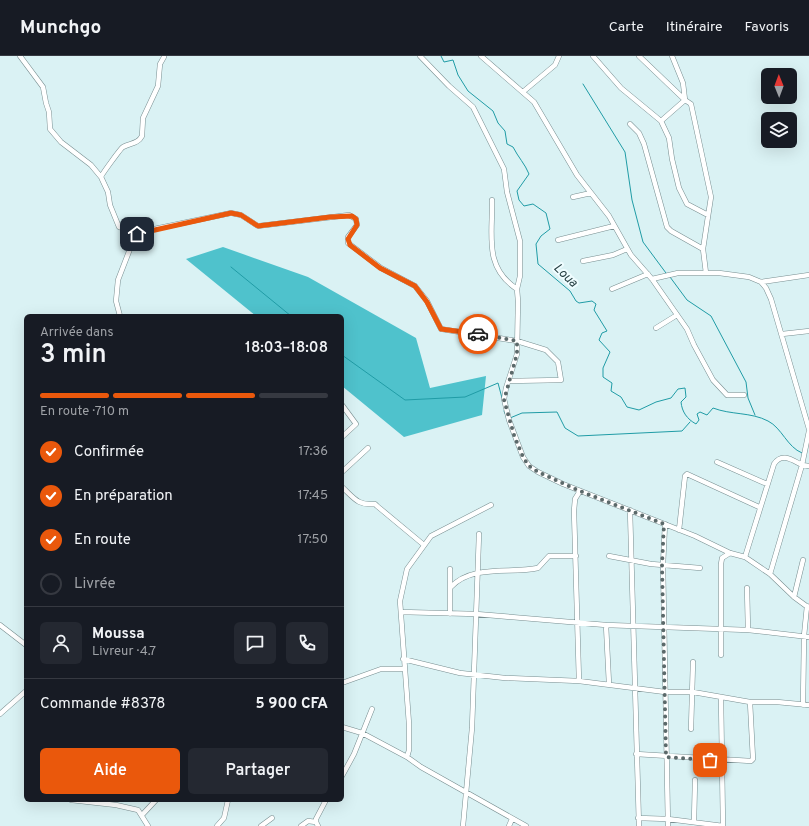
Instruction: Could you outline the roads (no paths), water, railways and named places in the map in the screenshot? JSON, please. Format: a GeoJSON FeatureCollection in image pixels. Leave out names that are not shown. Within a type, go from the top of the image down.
{"type":"FeatureCollection","features":[{"type":"Feature","properties":{"kind":"street"},"geometry":{"type":"LineString","coordinates":[[20,56],[43,87],[49,112],[49,125],[54,135],[91,165],[101,177],[108,192],[110,205],[119,227],[137,234],[231,213],[241,215],[258,226],[330,217],[352,216],[356,219],[357,225],[348,237],[348,243],[380,268],[415,286],[427,302],[441,329],[517,341],[546,350],[553,355],[558,362],[561,380],[509,381]]}},
{"type":"Feature","properties":{"kind":"street"},"geometry":{"type":"LineString","coordinates":[[420,56],[449,86],[473,107],[504,169],[507,192],[520,241],[520,276],[517,289],[517,354],[504,400],[508,418],[523,457],[529,466],[538,472],[580,491],[745,557],[770,574],[794,597],[808,607],[803,704]]}},
{"type":"Feature","properties":{"kind":"street"},"geometry":{"type":"LineString","coordinates":[[480,56],[534,102],[577,175],[609,216],[627,249],[652,279],[687,329],[713,380],[723,392],[728,395],[744,395]]}},
{"type":"Feature","properties":{"kind":"street"},"geometry":{"type":"LineString","coordinates":[[524,92],[555,65],[559,56]]}},
{"type":"Feature","properties":{"kind":"street"},"geometry":{"type":"LineString","coordinates":[[593,56],[622,88],[633,95],[660,121],[669,138],[679,188],[687,204],[708,215]]}},
{"type":"Feature","properties":{"kind":"street"},"geometry":{"type":"LineString","coordinates":[[639,56],[691,104],[703,166],[711,197],[704,248],[706,273]]}},
{"type":"Feature","properties":{"kind":"street"},"geometry":{"type":"LineString","coordinates":[[672,56],[683,83],[685,100]]}},
{"type":"Feature","properties":{"kind":"street"},"geometry":{"type":"LineString","coordinates":[[101,177],[105,169],[115,159],[120,150],[125,146],[136,142],[142,136],[142,123],[158,86],[160,64],[164,57]]}},
{"type":"Feature","properties":{"kind":"street"},"geometry":{"type":"LineString","coordinates":[[660,121],[685,100]]}},
{"type":"Feature","properties":{"kind":"street"},"geometry":{"type":"LineString","coordinates":[[630,124],[639,133],[644,144],[667,227],[671,231],[704,248]]}},
{"type":"Feature","properties":{"kind":"street"},"geometry":{"type":"LineString","coordinates":[[573,197],[591,193]]}},
{"type":"Feature","properties":{"kind":"street"},"geometry":{"type":"LineString","coordinates":[[492,200],[491,248],[494,260],[507,282],[517,289]]}},
{"type":"Feature","properties":{"kind":"street"},"geometry":{"type":"LineString","coordinates":[[558,240],[614,226]]}},
{"type":"Feature","properties":{"kind":"street"},"geometry":{"type":"LineString","coordinates":[[119,314],[116,301],[118,280],[137,234]]}},
{"type":"Feature","properties":{"kind":"street"},"geometry":{"type":"LineString","coordinates":[[583,261],[613,256],[627,249]]}},
{"type":"Feature","properties":{"kind":"street"},"geometry":{"type":"LineString","coordinates":[[652,279],[678,272],[706,273],[749,277],[761,282],[766,288],[782,334],[809,430],[804,458],[770,574]]}},
{"type":"Feature","properties":{"kind":"street"},"geometry":{"type":"LineString","coordinates":[[612,289],[648,274]]}},
{"type":"Feature","properties":{"kind":"street"},"geometry":{"type":"LineString","coordinates":[[761,282],[809,276]]}},
{"type":"Feature","properties":{"kind":"street"},"geometry":{"type":"LineString","coordinates":[[656,328],[677,315]]}},
{"type":"Feature","properties":{"kind":"street"},"geometry":{"type":"LineString","coordinates":[[782,334],[809,331]]}},
{"type":"Feature","properties":{"kind":"street"},"geometry":{"type":"LineString","coordinates":[[344,408],[356,424],[344,435]]}},
{"type":"Feature","properties":{"kind":"street"},"geometry":{"type":"LineString","coordinates":[[344,470],[368,448]]}},
{"type":"Feature","properties":{"kind":"street"},"geometry":{"type":"LineString","coordinates":[[745,557],[759,506],[774,464],[780,457],[785,456],[802,465],[809,466]]}},
{"type":"Feature","properties":{"kind":"street"},"geometry":{"type":"LineString","coordinates":[[717,462],[766,484]]}},
{"type":"Feature","properties":{"kind":"street"},"geometry":{"type":"LineString","coordinates":[[679,530],[685,476],[687,474],[759,506]]}},
{"type":"Feature","properties":{"kind":"street"},"geometry":{"type":"LineString","coordinates":[[344,489],[360,503],[368,506],[375,504],[424,545]]}},
{"type":"Feature","properties":{"kind":"street"},"geometry":{"type":"LineString","coordinates":[[579,681],[576,622],[574,506],[580,491]]}},
{"type":"Feature","properties":{"kind":"street"},"geometry":{"type":"LineString","coordinates":[[408,757],[409,724],[403,659],[401,612],[401,592],[407,569],[431,536],[491,505]]}},
{"type":"Feature","properties":{"kind":"street"},"geometry":{"type":"LineString","coordinates":[[630,510],[639,826]]}},
{"type":"Feature","properties":{"kind":"street"},"geometry":{"type":"LineString","coordinates":[[664,524],[662,565],[668,826]]}},
{"type":"Feature","properties":{"kind":"street"},"geometry":{"type":"LineString","coordinates":[[463,826],[472,728],[479,534]]}},
{"type":"Feature","properties":{"kind":"street"},"geometry":{"type":"LineString","coordinates":[[721,655],[721,564],[725,554],[730,552]]}},
{"type":"Feature","properties":{"kind":"street"},"geometry":{"type":"LineString","coordinates":[[451,587],[458,582],[478,574],[536,569],[549,556],[576,556]]}},
{"type":"Feature","properties":{"kind":"street"},"geometry":{"type":"LineString","coordinates":[[609,556],[662,565],[700,568]]}},
{"type":"Feature","properties":{"kind":"street"},"geometry":{"type":"LineString","coordinates":[[794,597],[803,560]]}},
{"type":"Feature","properties":{"kind":"street"},"geometry":{"type":"LineString","coordinates":[[450,569],[450,614]]}},
{"type":"Feature","properties":{"kind":"street"},"geometry":{"type":"LineString","coordinates":[[747,588],[748,630]]}},
{"type":"Feature","properties":{"kind":"street"},"geometry":{"type":"LineString","coordinates":[[401,612],[476,614],[606,625],[748,630],[806,637]]}},
{"type":"Feature","properties":{"kind":"street"},"geometry":{"type":"LineString","coordinates":[[0,625],[24,643]]}},
{"type":"Feature","properties":{"kind":"street"},"geometry":{"type":"LineString","coordinates":[[606,625],[609,684]]}},
{"type":"Feature","properties":{"kind":"street"},"geometry":{"type":"LineString","coordinates":[[403,659],[444,670],[473,674],[579,681],[636,687],[665,692],[693,692],[750,702],[809,705]]}},
{"type":"Feature","properties":{"kind":"street"},"geometry":{"type":"LineString","coordinates":[[691,729],[693,662]]}},
{"type":"Feature","properties":{"kind":"street"},"geometry":{"type":"LineString","coordinates":[[344,682],[381,669],[405,669]]}},
{"type":"Feature","properties":{"kind":"street"},"geometry":{"type":"LineString","coordinates":[[0,714],[24,693]]}},
{"type":"Feature","properties":{"kind":"street"},"geometry":{"type":"LineString","coordinates":[[638,818],[668,819],[723,826],[721,698]]}},
{"type":"Feature","properties":{"kind":"street"},"geometry":{"type":"LineString","coordinates":[[636,754],[723,760],[753,760],[750,702]]}},
{"type":"Feature","properties":{"kind":"street"},"geometry":{"type":"LineString","coordinates":[[344,772],[372,709]]}},
{"type":"Feature","properties":{"kind":"street"},"geometry":{"type":"LineString","coordinates":[[344,728],[362,733],[408,757],[421,767],[467,794],[526,826]]}},
{"type":"Feature","properties":{"kind":"street"},"geometry":{"type":"LineString","coordinates":[[695,780],[697,823]]}},
{"type":"Feature","properties":{"kind":"street"},"geometry":{"type":"LineString","coordinates":[[87,802],[128,807],[138,810],[148,826]]}},
{"type":"Feature","properties":{"kind":"street"},"geometry":{"type":"LineString","coordinates":[[142,815],[154,802]]}},
{"type":"Feature","properties":{"kind":"street"},"geometry":{"type":"LineString","coordinates":[[217,826],[224,818],[228,802]]}},
{"type":"Feature","properties":{"kind":"street"},"geometry":{"type":"LineString","coordinates":[[301,826],[308,821],[317,824],[325,802]]}},
{"type":"Feature","properties":{"kind":"street"},"geometry":{"type":"LineString","coordinates":[[261,826],[272,818]]}},
{"type":"Feature","properties":{"kind":"street"},"geometry":{"type":"LineString","coordinates":[[509,826],[512,819]]}},
{"type":"Feature","properties":{"kind":"waterway","name":"Loua"},"geometry":{"type":"LineString","coordinates":[[441,56],[444,62],[453,60],[458,75],[468,91],[493,111],[498,123],[505,131],[507,144],[513,147],[529,174],[517,191],[519,200],[524,206],[533,204],[546,213],[550,229],[541,236],[536,244],[538,264],[570,291],[576,301],[579,303],[592,301],[596,304],[594,310],[607,331],[602,333],[599,340],[610,352],[603,368],[603,377],[612,383],[611,391],[621,397],[627,407],[639,410],[656,402],[671,398],[678,389],[685,388],[686,397],[681,402],[682,409],[690,420],[696,424],[699,420],[697,414],[700,412],[707,415],[713,408],[727,412],[755,416],[773,424],[792,446],[802,453]]}},
{"type":"Feature","properties":{"kind":"waterway"},"geometry":{"type":"LineString","coordinates":[[583,84],[625,152],[632,200],[643,242],[666,273]]}},
{"type":"Feature","properties":{"kind":"waterway"},"geometry":{"type":"LineString","coordinates":[[231,267],[289,314]]}},
{"type":"Feature","properties":{"kind":"waterway"},"geometry":{"type":"LineString","coordinates":[[670,277],[687,300],[711,316],[746,382],[748,398],[755,415]]}},
{"type":"Feature","properties":{"kind":"waterway"},"geometry":{"type":"LineString","coordinates":[[344,356],[405,400],[465,397],[498,383],[502,398]]}},
{"type":"Feature","properties":{"kind":"waterway"},"geometry":{"type":"LineString","coordinates":[[504,411],[507,418]]}},
{"type":"Feature","properties":{"kind":"waterway"},"geometry":{"type":"LineString","coordinates":[[510,418],[522,413],[557,412],[565,428],[578,436],[682,431],[690,422]]}}]}
